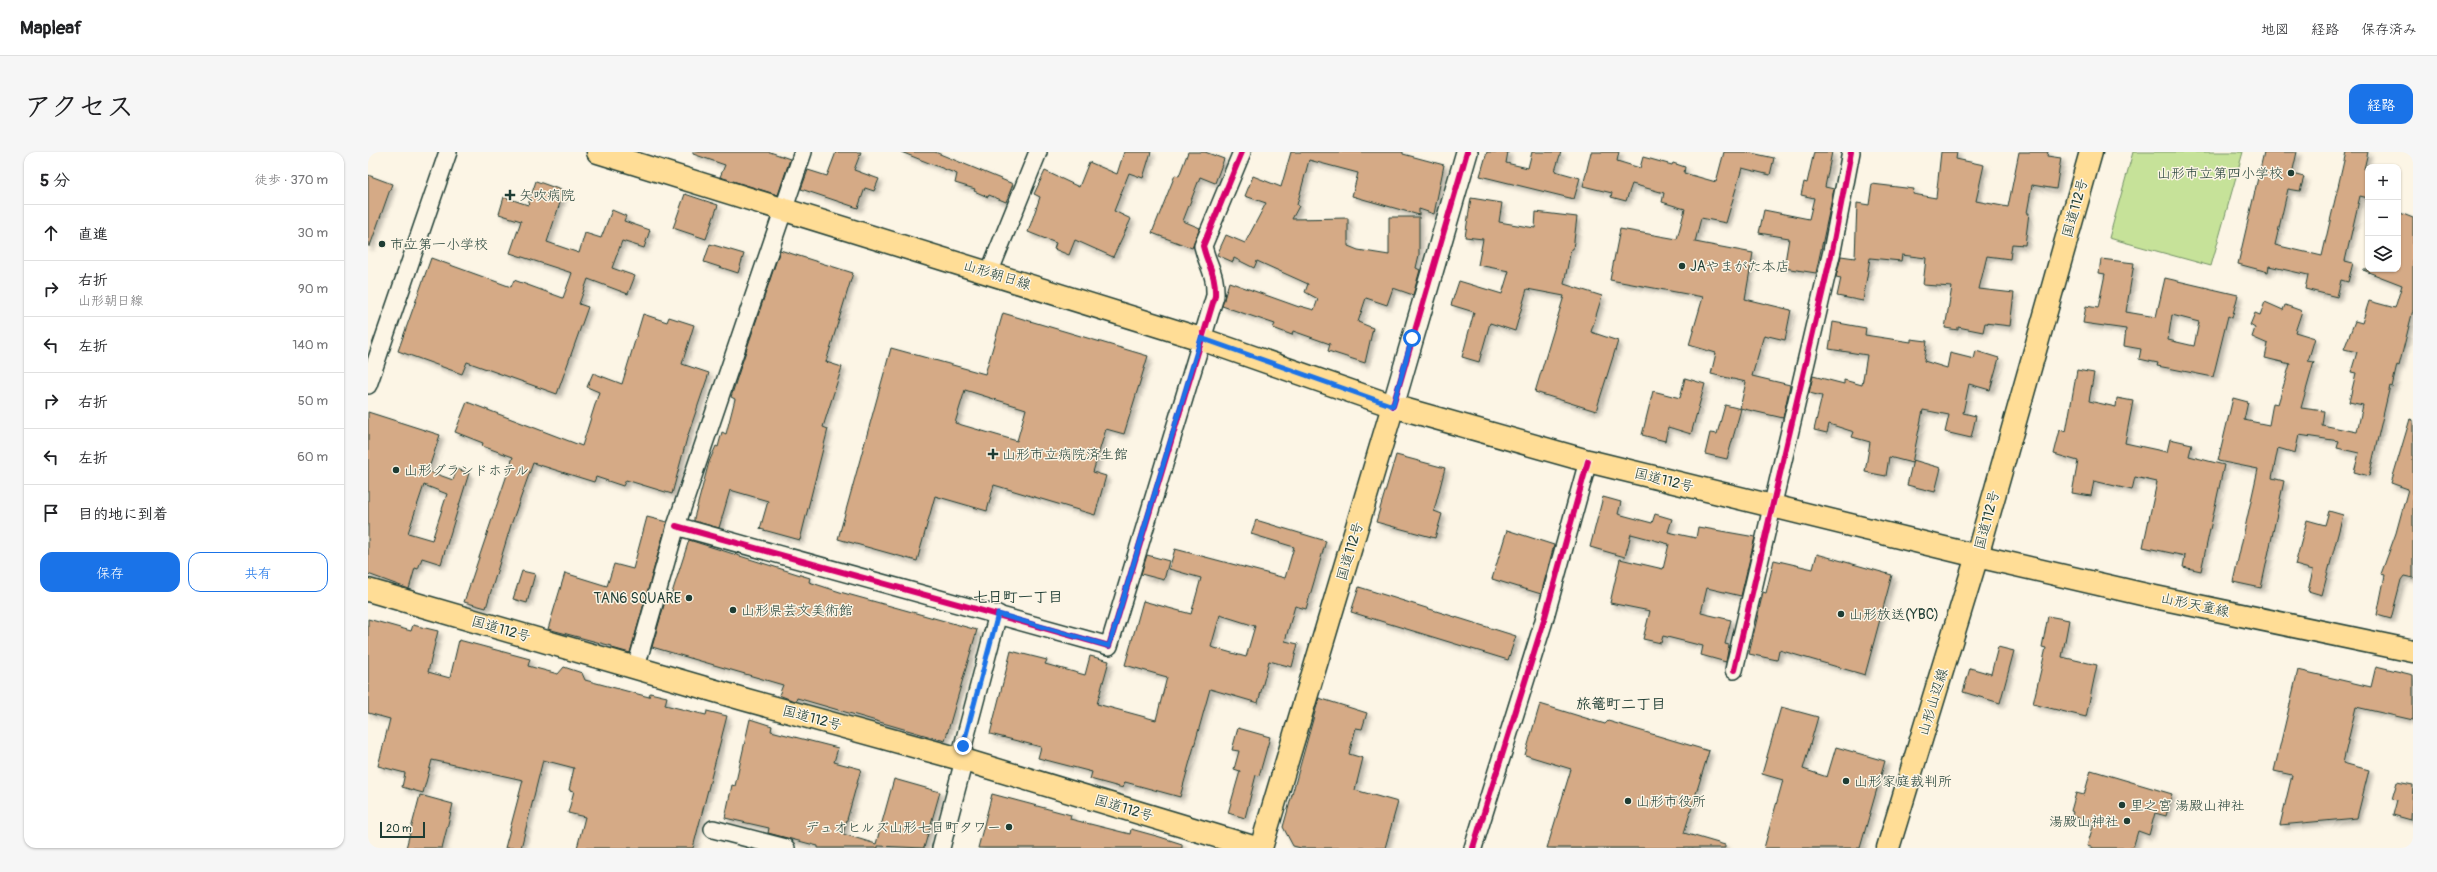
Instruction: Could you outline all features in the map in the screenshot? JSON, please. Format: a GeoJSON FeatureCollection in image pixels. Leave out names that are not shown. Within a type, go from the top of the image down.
{"type":"FeatureCollection","features":[{"type":"Feature","properties":{"kind":"main road","name":"山形朝日線"},"geometry":{"type":"LineString","coordinates":[[598,152],[1201,338],[1393,406]]}},
{"type":"Feature","properties":{"kind":"main road","name":"国道112号"},"geometry":{"type":"LineString","coordinates":[[1261,848],[1393,406],[1588,461],[1771,507],[1977,556],[2091,152]]}},
{"type":"Feature","properties":{"kind":"main road","name":"山形天童線"},"geometry":{"type":"LineString","coordinates":[[1977,556],[2162,598],[2413,651]]}},
{"type":"Feature","properties":{"kind":"main road","name":"山形山辺線"},"geometry":{"type":"LineString","coordinates":[[1888,848],[1977,556]]}},
{"type":"Feature","properties":{"kind":"main road","name":"国道112号"},"geometry":{"type":"LineString","coordinates":[[368,590],[743,699],[964,760],[1256,848]]}},
{"type":"Feature","properties":{"kind":"street"},"geometry":{"type":"LineString","coordinates":[[368,384],[448,152]]}},
{"type":"Feature","properties":{"kind":"street"},"geometry":{"type":"LineString","coordinates":[[636,667],[676,526],[785,209],[803,152]]}},
{"type":"Feature","properties":{"kind":"street"},"geometry":{"type":"LineString","coordinates":[[989,273],[1038,152]]}},
{"type":"Feature","properties":{"kind":"street"},"geometry":{"type":"LineString","coordinates":[[676,526],[1109,646],[1201,338],[1215,296],[1216,278],[1206,260],[1203,246],[1242,152]]}},
{"type":"Feature","properties":{"kind":"street"},"geometry":{"type":"LineString","coordinates":[[1393,406],[1467,152]]}},
{"type":"Feature","properties":{"kind":"street"},"geometry":{"type":"LineString","coordinates":[[1734,670],[1832,251],[1851,152]]}},
{"type":"Feature","properties":{"kind":"street"},"geometry":{"type":"LineString","coordinates":[[1473,848],[1543,624],[1588,461]]}},
{"type":"Feature","properties":{"kind":"street"},"geometry":{"type":"LineString","coordinates":[[941,848],[964,760],[963,746],[998,614]]}},
{"type":"Feature","properties":{"kind":"street"},"geometry":{"type":"LineString","coordinates":[[713,829],[786,848]]}},
{"type":"Feature","properties":{"kind":"green space"},"geometry":{"type":"Polygon","coordinates":[[[2133,152],[2243,152],[2211,266],[2109,238],[2133,152]]]}},
{"type":"Feature","properties":{"kind":"building"},"geometry":{"type":"Polygon","coordinates":[[[693,152],[770,152],[790,159],[778,195],[720,177],[725,165],[693,154],[693,152]]]}},
{"type":"Feature","properties":{"kind":"building"},"geometry":{"type":"Polygon","coordinates":[[[836,152],[861,152],[854,170],[879,179],[874,191],[865,188],[858,208],[801,189],[808,170],[827,176],[836,152]]]}},
{"type":"Feature","properties":{"kind":"building"},"geometry":{"type":"Polygon","coordinates":[[[901,152],[935,152],[1013,184],[1006,202],[989,195],[988,197],[974,191],[975,189],[955,183],[957,174],[901,152]]]}},
{"type":"Feature","properties":{"kind":"building"},"geometry":{"type":"Polygon","coordinates":[[[1124,152],[1151,152],[1143,178],[1129,173],[1114,211],[1131,219],[1113,257],[1075,240],[1069,255],[1054,249],[1056,243],[1028,232],[1040,197],[1034,194],[1045,171],[1079,187],[1089,162],[1117,174],[1124,152]]]}},
{"type":"Feature","properties":{"kind":"building"},"geometry":{"type":"Polygon","coordinates":[[[1188,152],[1205,152],[1224,159],[1215,183],[1200,177],[1183,221],[1200,228],[1192,248],[1152,233],[1175,175],[1179,176],[1188,152]]]}},
{"type":"Feature","properties":{"kind":"building"},"geometry":{"type":"Polygon","coordinates":[[[1291,152],[1403,152],[1403,154],[1444,165],[1434,214],[1419,209],[1419,215],[1352,196],[1358,173],[1309,160],[1297,205],[1299,206],[1292,219],[1348,218],[1348,246],[1358,250],[1389,255],[1389,217],[1419,217],[1419,255],[1416,268],[1420,270],[1413,295],[1393,288],[1387,305],[1366,298],[1358,322],[1373,328],[1365,363],[1328,351],[1330,344],[1293,331],[1292,335],[1273,328],[1275,324],[1222,306],[1229,282],[1299,307],[1314,310],[1318,299],[1305,292],[1308,284],[1257,261],[1254,268],[1234,258],[1233,262],[1217,255],[1226,235],[1245,243],[1266,203],[1245,196],[1253,176],[1281,187],[1291,152]]]}},
{"type":"Feature","properties":{"kind":"building"},"geometry":{"type":"Polygon","coordinates":[[[1487,152],[1508,152],[1506,163],[1528,168],[1532,152],[1561,152],[1555,171],[1580,178],[1574,199],[1480,176],[1487,152]]]}},
{"type":"Feature","properties":{"kind":"building"},"geometry":{"type":"Polygon","coordinates":[[[1591,152],[1619,152],[1617,161],[1640,168],[1643,157],[1672,165],[1673,163],[1685,167],[1684,173],[1716,182],[1724,152],[1747,152],[1774,158],[1770,175],[1742,168],[1726,223],[1701,218],[1695,242],[1753,253],[1745,299],[1791,310],[1785,340],[1764,335],[1752,376],[1790,385],[1783,418],[1740,408],[1746,382],[1711,374],[1716,353],[1689,345],[1703,297],[1610,280],[1620,229],[1677,239],[1685,209],[1662,202],[1664,193],[1632,184],[1626,201],[1611,197],[1612,193],[1583,186],[1591,152]]]}},
{"type":"Feature","properties":{"kind":"building"},"geometry":{"type":"Polygon","coordinates":[[[1814,152],[1832,152],[1825,187],[1834,189],[1816,273],[1784,268],[1789,238],[1759,233],[1764,210],[1809,219],[1814,198],[1801,195],[1804,182],[1807,183],[1814,152]]]}},
{"type":"Feature","properties":{"kind":"building"},"geometry":{"type":"Polygon","coordinates":[[[1941,152],[1957,152],[1956,159],[1984,165],[1976,201],[2008,207],[2019,152],[2048,152],[2047,156],[2061,158],[2056,189],[2032,185],[2027,213],[2029,213],[2025,245],[2012,244],[2010,259],[1987,256],[1979,289],[2014,293],[2010,326],[1985,323],[1983,332],[1958,327],[1958,330],[1945,328],[1952,287],[1923,285],[1926,258],[1902,255],[1901,261],[1870,258],[1863,301],[1837,296],[1841,278],[1836,277],[1841,256],[1855,258],[1857,203],[1869,205],[1872,184],[1914,189],[1913,194],[1936,198],[1941,152]]]}},
{"type":"Feature","properties":{"kind":"building"},"geometry":{"type":"Polygon","coordinates":[[[2264,152],[2297,152],[2292,174],[2304,177],[2300,191],[2288,189],[2275,245],[2322,256],[2346,152],[2368,152],[2364,169],[2365,197],[2360,196],[2345,261],[2353,263],[2348,282],[2341,280],[2337,297],[2305,289],[2308,275],[2269,266],[2268,272],[2238,264],[2264,152]]]}},
{"type":"Feature","properties":{"kind":"building"},"geometry":{"type":"Polygon","coordinates":[[[368,175],[392,184],[370,246],[368,246],[368,175]]]}},
{"type":"Feature","properties":{"kind":"building"},"geometry":{"type":"Polygon","coordinates":[[[536,181],[564,191],[547,242],[579,253],[585,233],[601,238],[612,210],[626,216],[624,221],[650,230],[644,248],[622,241],[612,268],[635,276],[628,294],[588,279],[579,304],[588,307],[557,394],[467,362],[462,374],[398,351],[431,258],[511,287],[514,280],[563,298],[572,273],[510,253],[521,221],[499,214],[504,197],[528,205],[536,181]]]}},
{"type":"Feature","properties":{"kind":"building"},"geometry":{"type":"Polygon","coordinates":[[[685,194],[718,205],[706,239],[673,228],[685,194]]]}},
{"type":"Feature","properties":{"kind":"building"},"geometry":{"type":"Polygon","coordinates":[[[1471,198],[1502,203],[1499,222],[1535,228],[1536,212],[1577,217],[1573,249],[1571,249],[1564,284],[1602,296],[1591,332],[1618,341],[1596,411],[1535,392],[1564,296],[1527,289],[1515,331],[1490,323],[1479,362],[1462,357],[1474,312],[1451,305],[1459,281],[1502,294],[1509,271],[1478,265],[1483,239],[1465,237],[1471,198]]]}},
{"type":"Feature","properties":{"kind":"building"},"geometry":{"type":"Polygon","coordinates":[[[2401,213],[2413,218],[2413,310],[2399,366],[2397,365],[2392,387],[2390,386],[2369,476],[2354,472],[2359,453],[2337,448],[2339,441],[2299,435],[2295,453],[2278,448],[2272,478],[2284,481],[2261,588],[2233,582],[2258,469],[2218,461],[2233,398],[2248,402],[2244,420],[2269,425],[2273,403],[2278,404],[2290,364],[2265,358],[2268,344],[2252,337],[2255,328],[2250,325],[2255,313],[2260,315],[2265,302],[2283,310],[2285,305],[2302,311],[2295,332],[2315,338],[2308,361],[2314,362],[2301,408],[2324,411],[2322,425],[2357,432],[2363,405],[2349,402],[2356,373],[2351,372],[2357,352],[2344,349],[2355,321],[2362,323],[2369,301],[2395,308],[2402,285],[2368,272],[2401,272],[2401,213]]]}},
{"type":"Feature","properties":{"kind":"building"},"geometry":{"type":"Polygon","coordinates":[[[710,244],[744,254],[738,273],[704,262],[710,244]]]}},
{"type":"Feature","properties":{"kind":"building"},"geometry":{"type":"Polygon","coordinates":[[[780,250],[853,273],[826,362],[842,367],[823,427],[828,429],[800,540],[760,529],[768,501],[730,490],[719,528],[694,521],[709,462],[716,446],[718,447],[722,432],[726,434],[735,399],[731,397],[780,250]]]}},
{"type":"Feature","properties":{"kind":"building"},"geometry":{"type":"Polygon","coordinates":[[[2101,259],[2134,263],[2126,312],[2156,317],[2165,278],[2238,295],[2232,318],[2228,316],[2213,377],[2157,366],[2158,363],[2139,359],[2141,349],[2124,346],[2126,329],[2083,323],[2086,306],[2098,308],[2105,274],[2099,273],[2101,259]],[[2172,315],[2168,340],[2194,346],[2199,322],[2172,315]]]}},
{"type":"Feature","properties":{"kind":"building"},"geometry":{"type":"Polygon","coordinates":[[[1003,313],[1148,356],[1124,434],[1106,429],[1093,472],[1106,476],[1095,515],[994,485],[987,511],[935,496],[917,561],[838,539],[891,348],[985,374],[1003,313]],[[965,390],[955,423],[1017,441],[1026,409],[965,390]]]}},
{"type":"Feature","properties":{"kind":"building"},"geometry":{"type":"Polygon","coordinates":[[[643,314],[667,322],[669,317],[694,325],[682,364],[709,373],[687,438],[672,494],[626,480],[623,486],[596,477],[594,482],[533,463],[511,525],[486,608],[464,602],[513,457],[482,446],[483,443],[455,432],[467,402],[582,446],[599,392],[587,387],[593,373],[622,384],[643,314]]]}},
{"type":"Feature","properties":{"kind":"building"},"geometry":{"type":"Polygon","coordinates":[[[1833,322],[1866,328],[1865,335],[1911,342],[1911,339],[1927,341],[1924,361],[1947,368],[1950,353],[1974,359],[1976,351],[1999,358],[1990,390],[1969,384],[1963,413],[1976,416],[1971,438],[1945,432],[1949,415],[1923,410],[1912,463],[1889,457],[1886,476],[1865,472],[1870,442],[1852,437],[1854,432],[1829,424],[1827,433],[1814,430],[1822,396],[1809,393],[1813,376],[1844,384],[1844,380],[1862,385],[1867,355],[1829,349],[1833,322]]]}},
{"type":"Feature","properties":{"kind":"building"},"geometry":{"type":"Polygon","coordinates":[[[2077,370],[2094,373],[2089,401],[2116,407],[2117,398],[2133,401],[2125,443],[2167,452],[2170,439],[2192,444],[2189,456],[2224,465],[2201,571],[2183,567],[2185,556],[2143,547],[2157,482],[2135,477],[2132,490],[2094,481],[2091,496],[2072,493],[2078,461],[2054,454],[2060,430],[2066,432],[2077,370]]]}},
{"type":"Feature","properties":{"kind":"building"},"geometry":{"type":"Polygon","coordinates":[[[1685,378],[1705,384],[1691,434],[1668,427],[1665,441],[1642,435],[1653,391],[1680,398],[1685,378]]]}},
{"type":"Feature","properties":{"kind":"building"},"geometry":{"type":"Polygon","coordinates":[[[1725,405],[1741,409],[1727,459],[1705,454],[1710,433],[1717,434],[1725,405]]]}},
{"type":"Feature","properties":{"kind":"building"},"geometry":{"type":"Polygon","coordinates":[[[368,412],[440,435],[428,471],[453,480],[457,469],[469,473],[441,564],[422,558],[418,569],[415,568],[409,589],[368,574],[368,412]],[[424,485],[408,533],[432,540],[447,494],[424,485]]]}},
{"type":"Feature","properties":{"kind":"building"},"geometry":{"type":"Polygon","coordinates":[[[2410,419],[2413,420],[2413,578],[2404,576],[2401,580],[2391,619],[2377,615],[2385,575],[2381,574],[2396,533],[2408,489],[2391,483],[2410,419]]]}},
{"type":"Feature","properties":{"kind":"building"},"geometry":{"type":"Polygon","coordinates":[[[1396,455],[1445,468],[1434,511],[1442,514],[1435,538],[1376,522],[1396,455]]]}},
{"type":"Feature","properties":{"kind":"building"},"geometry":{"type":"Polygon","coordinates":[[[1913,460],[1941,468],[1935,492],[1907,485],[1913,460]]]}},
{"type":"Feature","properties":{"kind":"building"},"geometry":{"type":"Polygon","coordinates":[[[1603,497],[1621,502],[1618,514],[1652,523],[1655,514],[1672,519],[1668,532],[1696,538],[1698,527],[1755,537],[1741,596],[1707,588],[1701,613],[1731,620],[1725,644],[1729,645],[1726,662],[1701,655],[1703,646],[1663,636],[1661,643],[1643,639],[1650,611],[1610,603],[1620,559],[1663,569],[1669,544],[1631,534],[1625,557],[1590,547],[1603,497]]]}},
{"type":"Feature","properties":{"kind":"building"},"geometry":{"type":"Polygon","coordinates":[[[2329,511],[2343,515],[2322,595],[2308,591],[2313,570],[2295,565],[2307,520],[2325,525],[2329,511]]]}},
{"type":"Feature","properties":{"kind":"building"},"geometry":{"type":"Polygon","coordinates":[[[647,517],[667,522],[630,653],[612,648],[612,646],[548,629],[565,573],[607,586],[614,564],[633,569],[647,517]]]}},
{"type":"Feature","properties":{"kind":"building"},"geometry":{"type":"Polygon","coordinates":[[[1256,520],[1326,541],[1306,609],[1295,606],[1285,641],[1298,644],[1292,667],[1269,661],[1258,703],[1210,689],[1180,797],[1125,782],[1123,788],[1090,779],[1092,772],[1038,758],[1041,747],[990,734],[1011,651],[1047,660],[1045,664],[1085,675],[1090,656],[1109,661],[1097,704],[1156,720],[1167,677],[1125,665],[1143,601],[1191,614],[1201,578],[1169,569],[1175,549],[1285,578],[1294,547],[1251,534],[1256,520]],[[1220,615],[1211,647],[1246,657],[1255,626],[1220,615]]]}},
{"type":"Feature","properties":{"kind":"building"},"geometry":{"type":"Polygon","coordinates":[[[1507,530],[1554,545],[1541,594],[1492,579],[1507,530]]]}},
{"type":"Feature","properties":{"kind":"building"},"geometry":{"type":"Polygon","coordinates":[[[689,540],[810,578],[809,582],[840,592],[977,630],[945,741],[797,698],[796,701],[789,699],[779,695],[783,685],[652,647],[666,598],[670,599],[689,540]]]}},
{"type":"Feature","properties":{"kind":"building","name":"山形放送(YBC)"},"geometry":{"type":"Polygon","coordinates":[[[1817,554],[1892,575],[1865,675],[1779,650],[1777,660],[1749,654],[1763,592],[1766,593],[1774,560],[1813,569],[1817,554]]]}},
{"type":"Feature","properties":{"kind":"building"},"geometry":{"type":"Polygon","coordinates":[[[1147,555],[1169,561],[1164,580],[1141,574],[1147,555]]]}},
{"type":"Feature","properties":{"kind":"building"},"geometry":{"type":"Polygon","coordinates":[[[522,571],[535,574],[527,603],[513,599],[522,571]]]}},
{"type":"Feature","properties":{"kind":"building"},"geometry":{"type":"Polygon","coordinates":[[[1359,587],[1516,636],[1508,660],[1351,612],[1359,587]]]}},
{"type":"Feature","properties":{"kind":"building"},"geometry":{"type":"Polygon","coordinates":[[[2048,616],[2069,620],[2062,657],[2097,665],[2086,717],[2033,704],[2046,648],[2042,647],[2048,616]]]}},
{"type":"Feature","properties":{"kind":"building"},"geometry":{"type":"Polygon","coordinates":[[[368,619],[411,631],[413,625],[438,631],[428,672],[450,678],[459,640],[530,659],[528,666],[558,674],[564,667],[582,673],[585,680],[649,697],[650,693],[667,697],[665,705],[706,715],[707,711],[727,716],[693,848],[577,848],[585,817],[568,813],[574,791],[569,790],[574,768],[543,760],[521,848],[505,848],[523,780],[432,760],[423,793],[402,787],[405,773],[378,766],[390,719],[368,713],[368,619]]]}},
{"type":"Feature","properties":{"kind":"building"},"geometry":{"type":"Polygon","coordinates":[[[1998,647],[2014,651],[2000,703],[1963,692],[1970,668],[1991,674],[1998,647]]]}},
{"type":"Feature","properties":{"kind":"building"},"geometry":{"type":"Polygon","coordinates":[[[2376,666],[2413,675],[2413,720],[2356,707],[2343,763],[2369,770],[2357,818],[2280,825],[2292,775],[2274,771],[2298,670],[2371,687],[2376,666]]]}},
{"type":"Feature","properties":{"kind":"building"},"geometry":{"type":"Polygon","coordinates":[[[1319,698],[1367,713],[1362,729],[1356,728],[1349,754],[1363,758],[1355,790],[1398,802],[1385,848],[1301,848],[1293,846],[1283,827],[1319,698]]]}},
{"type":"Feature","properties":{"kind":"building","name":"山形市役所"},"geometry":{"type":"Polygon","coordinates":[[[1540,704],[1605,724],[1608,721],[1709,751],[1684,833],[1725,845],[1725,848],[1547,848],[1571,769],[1525,755],[1540,704]]]}},
{"type":"Feature","properties":{"kind":"building","name":"山形家庭裁判所"},"geometry":{"type":"Polygon","coordinates":[[[1781,707],[1818,717],[1803,769],[1827,777],[1836,747],[1885,761],[1860,848],[1764,848],[1783,780],[1762,774],[1781,707]]]}},
{"type":"Feature","properties":{"kind":"building"},"geometry":{"type":"Polygon","coordinates":[[[750,719],[772,726],[771,731],[838,748],[834,762],[861,769],[843,834],[876,844],[894,779],[940,792],[924,848],[878,846],[878,848],[818,848],[818,846],[768,833],[769,828],[725,818],[732,785],[735,786],[750,719]]]}},
{"type":"Feature","properties":{"kind":"building"},"geometry":{"type":"Polygon","coordinates":[[[1238,728],[1270,737],[1259,776],[1256,775],[1245,818],[1228,813],[1240,771],[1234,769],[1239,751],[1232,750],[1238,728]]]}},
{"type":"Feature","properties":{"kind":"building","name":"里之宮 湯殿山神社"},"geometry":{"type":"Polygon","coordinates":[[[2091,770],[2172,794],[2166,816],[2155,813],[2149,835],[2138,831],[2133,848],[2094,848],[2087,846],[2094,823],[2072,816],[2073,812],[2071,811],[2076,793],[2084,795],[2091,770]]]}},
{"type":"Feature","properties":{"kind":"building"},"geometry":{"type":"Polygon","coordinates":[[[2397,782],[2413,785],[2411,820],[2393,815],[2397,800],[2392,799],[2397,782]]]}},
{"type":"Feature","properties":{"kind":"building"},"geometry":{"type":"Polygon","coordinates":[[[992,794],[1071,815],[1070,819],[1130,834],[1131,829],[1160,837],[1182,844],[1182,848],[978,848],[992,794]]]}},
{"type":"Feature","properties":{"kind":"building"},"geometry":{"type":"Polygon","coordinates":[[[420,795],[453,804],[442,848],[406,848],[420,795]]]}},
{"type":"Feature","properties":{"kind":"cycle path"},"geometry":{"type":"LineString","coordinates":[[676,526],[1109,646],[1215,296],[1213,276],[1203,246],[1242,152]]}},
{"type":"Feature","properties":{"kind":"cycle path"},"geometry":{"type":"LineString","coordinates":[[1393,406],[1467,152]]}},
{"type":"Feature","properties":{"kind":"cycle path"},"geometry":{"type":"LineString","coordinates":[[1734,670],[1832,251],[1851,152]]}},
{"type":"Feature","properties":{"kind":"cycle path"},"geometry":{"type":"LineString","coordinates":[[1473,848],[1543,624],[1588,461]]}},
{"type":"Feature","properties":{"kind":"place","name":"山形市立第四小学校"},"geometry":{"type":"Point","coordinates":[2291,173]}},
{"type":"Feature","properties":{"kind":"place","name":"矢吹病院"},"geometry":{"type":"Point","coordinates":[510,195]}},
{"type":"Feature","properties":{"kind":"place","name":"市立第一小学校"},"geometry":{"type":"Point","coordinates":[382,244]}},
{"type":"Feature","properties":{"kind":"place","name":"JAやまがた本店"},"geometry":{"type":"Point","coordinates":[1682,266]}},
{"type":"Feature","properties":{"kind":"place","name":"山形市立病院済生館"},"geometry":{"type":"Point","coordinates":[993,454]}},
{"type":"Feature","properties":{"kind":"place","name":"山形グランドホテル"},"geometry":{"type":"Point","coordinates":[396,470]}},
{"type":"Feature","properties":{"kind":"place","name":"TAN6 SQUARE"},"geometry":{"type":"Point","coordinates":[689,598]}},
{"type":"Feature","properties":{"kind":"place","name":"山形県芸文美術館"},"geometry":{"type":"Point","coordinates":[733,610]}},
{"type":"Feature","properties":{"kind":"place","name":"山形放送(YBC)"},"geometry":{"type":"Point","coordinates":[1841,614]}},
{"type":"Feature","properties":{"kind":"place","name":"山形家庭裁判所"},"geometry":{"type":"Point","coordinates":[1846,781]}},
{"type":"Feature","properties":{"kind":"place","name":"山形市役所"},"geometry":{"type":"Point","coordinates":[1628,801]}},
{"type":"Feature","properties":{"kind":"place","name":"里之宮 湯殿山神社"},"geometry":{"type":"Point","coordinates":[2122,805]}},
{"type":"Feature","properties":{"kind":"place","name":"湯殿山神社"},"geometry":{"type":"Point","coordinates":[2127,821]}},
{"type":"Feature","properties":{"kind":"place","name":"デュオヒルズ山形七日町タワー"},"geometry":{"type":"Point","coordinates":[1009,827]}},
{"type":"Feature","properties":{"kind":"district","name":"七日町一丁目"},"geometry":{"type":"Point","coordinates":[1018,597]}},
{"type":"Feature","properties":{"kind":"district","name":"旅篭町二丁目"},"geometry":{"type":"Point","coordinates":[1621,704]}},
{"type":"Feature","properties":{"kind":"route"},"geometry":{"type":"LineString","coordinates":[[963,746],[998,614],[1109,646],[1201,338],[1393,406],[1412,338]]}}]}
